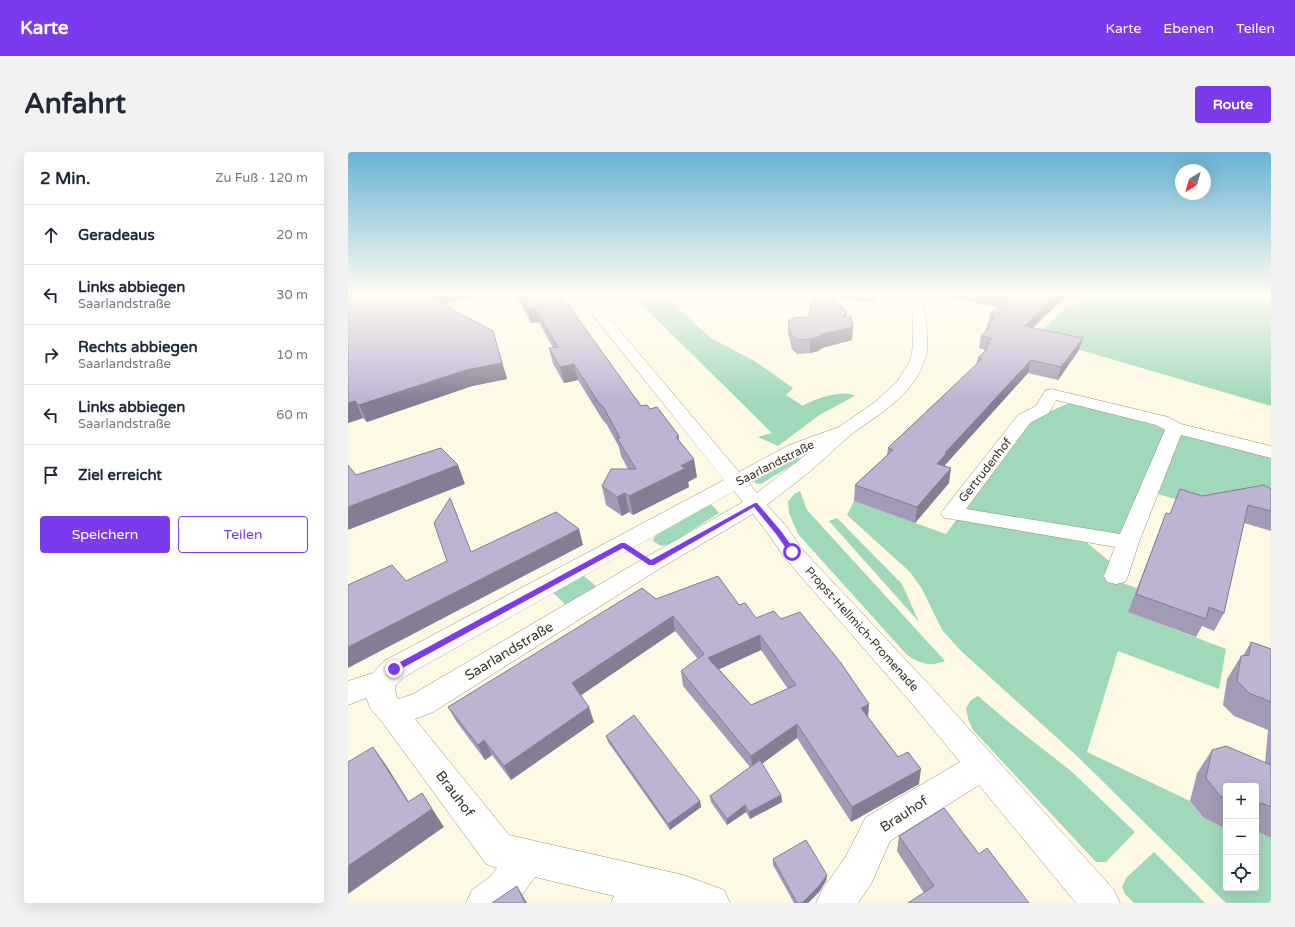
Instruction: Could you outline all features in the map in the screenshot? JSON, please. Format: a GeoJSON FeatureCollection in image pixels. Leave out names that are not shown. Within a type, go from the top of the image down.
{"type":"FeatureCollection","features":[{"type":"Feature","properties":{"kind":"street","name":"Propst-Hellmich-Promenade"},"geometry":{"type":"LineString","coordinates":[[612,330],[779,532],[792,552],[924,698],[1101,903]]}},
{"type":"Feature","properties":{"kind":"street","name":"Saarlandstraße"},"geometry":{"type":"LineString","coordinates":[[394,714],[423,703],[651,564],[755,504],[808,463],[845,430],[886,401],[905,384],[918,361],[920,346],[918,330]]}},
{"type":"Feature","properties":{"kind":"street","name":"Gertrudenhof"},"geometry":{"type":"LineString","coordinates":[[1128,542],[952,513],[1024,419],[1043,408],[1051,394],[1162,421],[1175,428],[1271,452]]}},
{"type":"Feature","properties":{"kind":"street"},"geometry":{"type":"LineString","coordinates":[[1116,576],[1128,542],[1175,428]]}},
{"type":"Feature","properties":{"kind":"street","name":"Saarlandstraße"},"geometry":{"type":"LineString","coordinates":[[381,684],[394,669],[796,449],[845,430]]}},
{"type":"Feature","properties":{"kind":"street"},"geometry":{"type":"LineString","coordinates":[[623,545],[651,564]]}},
{"type":"Feature","properties":{"kind":"street"},"geometry":{"type":"LineString","coordinates":[[348,693],[366,686],[381,684],[381,700],[394,714]]}},
{"type":"Feature","properties":{"kind":"street","name":"Brauhof"},"geometry":{"type":"LineString","coordinates":[[394,714],[499,852],[528,857],[634,893],[682,894],[711,903]]}},
{"type":"Feature","properties":{"kind":"street","name":"Brauhof"},"geometry":{"type":"LineString","coordinates":[[835,903],[858,871],[878,828],[982,766]]}},
{"type":"Feature","properties":{"kind":"street"},"geometry":{"type":"LineString","coordinates":[[485,903],[504,889],[528,857]]}},
{"type":"Feature","properties":{"kind":"green space"},"geometry":{"type":"Polygon","coordinates":[[[667,330],[702,330],[711,338],[756,362],[793,388],[786,395],[803,406],[814,400],[836,394],[850,394],[855,396],[821,414],[778,446],[758,437],[772,433],[667,330]]]}},
{"type":"Feature","properties":{"kind":"green space"},"geometry":{"type":"Polygon","coordinates":[[[1043,330],[1271,330],[1271,406],[1036,337],[1043,330]]]}},
{"type":"Feature","properties":{"kind":"green space"},"geometry":{"type":"Polygon","coordinates":[[[1069,403],[1271,455],[1271,491],[1223,513],[1144,490],[1126,534],[1086,542],[1114,565],[1108,578],[1137,588],[1129,612],[1226,649],[1219,689],[1118,651],[1087,752],[1190,801],[1204,818],[1223,828],[1223,891],[1259,891],[1259,832],[1271,838],[1271,903],[1226,903],[1077,756],[960,650],[942,630],[922,589],[910,572],[847,515],[854,501],[946,534],[1026,422],[1069,403]]]}},
{"type":"Feature","properties":{"kind":"green space"},"geometry":{"type":"Polygon","coordinates":[[[797,457],[800,460],[761,484],[755,483],[754,481],[797,457]]]}},
{"type":"Feature","properties":{"kind":"green space"},"geometry":{"type":"Polygon","coordinates":[[[800,491],[807,510],[945,661],[934,664],[925,664],[907,655],[798,534],[789,513],[788,502],[794,494],[800,491]]]}},
{"type":"Feature","properties":{"kind":"green space"},"geometry":{"type":"Polygon","coordinates":[[[711,504],[719,513],[670,544],[661,546],[653,541],[655,535],[711,504]]]}},
{"type":"Feature","properties":{"kind":"green space"},"geometry":{"type":"Polygon","coordinates":[[[837,518],[902,584],[919,622],[829,521],[837,518]]]}},
{"type":"Feature","properties":{"kind":"green space"},"geometry":{"type":"Polygon","coordinates":[[[583,575],[597,587],[566,605],[552,592],[583,575]]]}},
{"type":"Feature","properties":{"kind":"green space"},"geometry":{"type":"Polygon","coordinates":[[[978,696],[1071,771],[1135,832],[1106,862],[1096,862],[973,730],[968,719],[966,708],[971,700],[978,696]]]}},
{"type":"Feature","properties":{"kind":"green space"},"geometry":{"type":"Polygon","coordinates":[[[1154,852],[1205,903],[1134,903],[1125,894],[1122,887],[1126,878],[1154,852]]]}},
{"type":"Feature","properties":{"kind":"building"},"geometry":{"type":"Polygon","coordinates":[[[348,330],[493,331],[502,363],[466,370],[359,405],[355,401],[348,403],[348,330]]]}},
{"type":"Feature","properties":{"kind":"building"},"geometry":{"type":"Polygon","coordinates":[[[548,330],[586,330],[641,406],[647,405],[650,409],[657,407],[679,436],[676,437],[694,459],[681,466],[686,468],[629,496],[625,493],[617,497],[602,486],[611,469],[636,469],[617,438],[620,438],[604,408],[598,402],[574,364],[560,367],[549,348],[558,347],[548,330]]]}},
{"type":"Feature","properties":{"kind":"building"},"geometry":{"type":"Polygon","coordinates":[[[790,330],[840,330],[822,334],[818,337],[810,339],[797,340],[791,335],[790,330]]]}},
{"type":"Feature","properties":{"kind":"building"},"geometry":{"type":"Polygon","coordinates":[[[988,330],[1044,330],[1083,338],[1061,367],[1031,360],[945,453],[947,453],[937,464],[951,468],[917,507],[855,485],[893,450],[888,448],[982,359],[978,358],[987,349],[985,349],[990,343],[987,343],[992,338],[981,336],[988,330]]]}},
{"type":"Feature","properties":{"kind":"building"},"geometry":{"type":"Polygon","coordinates":[[[441,448],[458,465],[348,507],[348,465],[356,475],[441,448]]]}},
{"type":"Feature","properties":{"kind":"building"},"geometry":{"type":"Polygon","coordinates":[[[1264,485],[1271,489],[1271,511],[1248,505],[1224,613],[1209,607],[1206,619],[1136,594],[1166,513],[1170,514],[1180,489],[1202,496],[1264,485]]]}},
{"type":"Feature","properties":{"kind":"building"},"geometry":{"type":"Polygon","coordinates":[[[450,498],[471,552],[556,512],[579,529],[348,647],[348,585],[392,565],[406,581],[447,561],[434,523],[450,498]]]}},
{"type":"Feature","properties":{"kind":"building"},"geometry":{"type":"Polygon","coordinates":[[[718,576],[739,605],[745,603],[756,618],[774,611],[781,619],[800,612],[841,663],[869,704],[861,708],[898,757],[908,752],[921,769],[852,807],[797,724],[751,756],[681,671],[704,654],[673,616],[572,683],[589,707],[504,766],[484,740],[478,745],[448,707],[642,588],[656,599],[718,576]],[[760,635],[708,658],[751,705],[796,685],[760,635]]]}},
{"type":"Feature","properties":{"kind":"building"},"geometry":{"type":"Polygon","coordinates":[[[1251,642],[1271,649],[1271,702],[1249,693],[1237,681],[1241,656],[1249,655],[1251,642]]]}},
{"type":"Feature","properties":{"kind":"building"},"geometry":{"type":"Polygon","coordinates":[[[634,715],[700,801],[668,824],[606,736],[634,715]]]}},
{"type":"Feature","properties":{"kind":"building"},"geometry":{"type":"Polygon","coordinates":[[[1226,746],[1271,765],[1271,807],[1262,803],[1259,804],[1259,783],[1223,783],[1223,797],[1220,796],[1206,778],[1212,750],[1226,746]]]}},
{"type":"Feature","properties":{"kind":"building"},"geometry":{"type":"Polygon","coordinates":[[[373,747],[408,802],[422,793],[432,809],[348,866],[348,762],[373,747]]]}},
{"type":"Feature","properties":{"kind":"building"},"geometry":{"type":"Polygon","coordinates":[[[760,760],[781,795],[749,812],[745,805],[727,819],[710,796],[760,760]]]}},
{"type":"Feature","properties":{"kind":"building"},"geometry":{"type":"Polygon","coordinates":[[[944,808],[979,854],[987,848],[1029,903],[908,903],[934,886],[899,836],[944,808]]]}},
{"type":"Feature","properties":{"kind":"building"},"geometry":{"type":"Polygon","coordinates":[[[806,840],[827,875],[819,886],[802,903],[797,903],[773,859],[806,840]]]}},
{"type":"Feature","properties":{"kind":"building"},"geometry":{"type":"Polygon","coordinates":[[[517,886],[525,903],[492,903],[517,886]]]}},
{"type":"Feature","properties":{"kind":"route"},"geometry":{"type":"LineString","coordinates":[[394,669],[623,545],[651,564],[755,504],[779,532],[792,552]]}}]}
